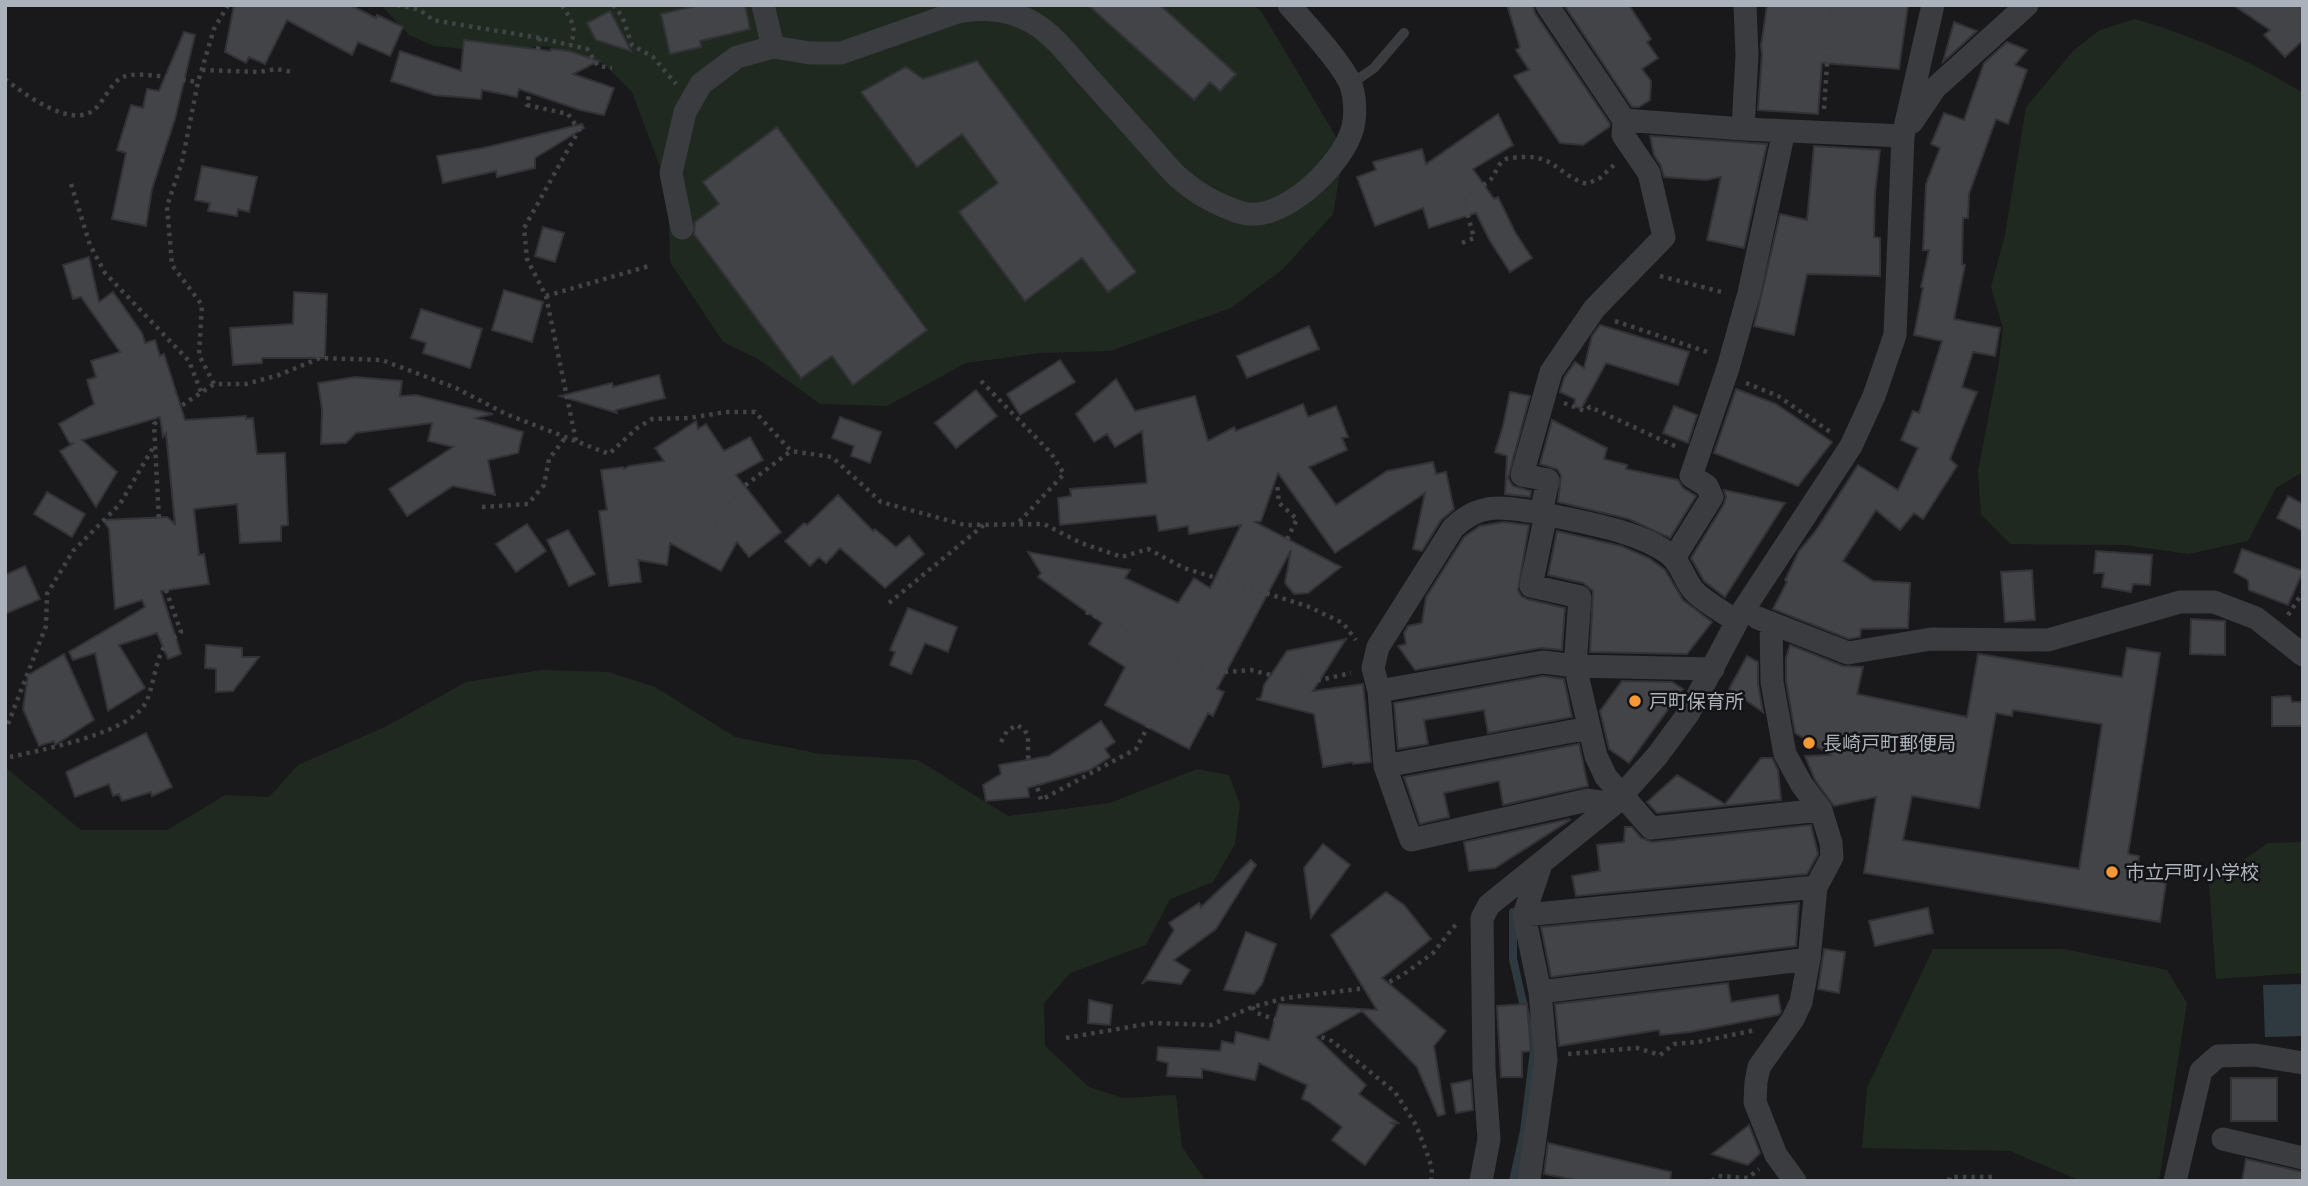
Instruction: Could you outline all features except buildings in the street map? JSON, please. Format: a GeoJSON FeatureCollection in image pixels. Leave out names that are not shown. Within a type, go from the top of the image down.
{"type":"FeatureCollection","features":[{"type":"Feature","properties":{"kind":"street"},"geometry":{"type":"LineString","coordinates":[[763,5],[773,47]]}},
{"type":"Feature","properties":{"kind":"street"},"geometry":{"type":"LineString","coordinates":[[682,228],[671,173],[685,112],[701,84],[737,57],[773,47],[810,53],[841,53],[958,12],[977,9],[1016,14],[1037,25],[1068,54],[1180,178],[1214,202],[1242,214],[1256,215],[1273,210],[1293,200],[1330,168],[1352,129],[1355,111],[1351,84],[1327,49],[1289,5]]}},
{"type":"Feature","properties":{"kind":"street"},"geometry":{"type":"LineString","coordinates":[[1547,5],[1624,120],[1623,135],[1649,173],[1664,237],[1591,314],[1551,372],[1522,475],[1548,480],[1531,586],[1580,597],[1575,666],[1596,756],[1619,800],[1651,828],[1821,810]]}},
{"type":"Feature","properties":{"kind":"street"},"geometry":{"type":"LineString","coordinates":[[1743,129],[1747,55],[1745,5]]}},
{"type":"Feature","properties":{"kind":"street"},"geometry":{"type":"LineString","coordinates":[[1481,1181],[1489,1139],[1484,1069],[1482,918],[1487,909],[1619,800],[1688,714],[1739,617],[1851,446],[1874,396],[1895,335],[1903,136],[1933,5]]}},
{"type":"Feature","properties":{"kind":"street"},"geometry":{"type":"LineString","coordinates":[[1903,136],[1935,88],[2026,5]]}},
{"type":"Feature","properties":{"kind":"street"},"geometry":{"type":"LineString","coordinates":[[1624,120],[1743,129],[1903,136]]}},
{"type":"Feature","properties":{"kind":"street"},"geometry":{"type":"LineString","coordinates":[[1674,558],[1712,497],[1707,486],[1691,476],[1728,368],[1748,299],[1784,131]]}},
{"type":"Feature","properties":{"kind":"street"},"geometry":{"type":"LineString","coordinates":[[1619,800],[1588,800],[1411,840],[1385,766],[1379,691],[1373,665],[1378,647],[1453,528],[1463,517],[1494,506],[1544,514],[1619,532],[1647,542],[1674,558],[1694,591],[1739,617],[1770,623],[1847,653],[1931,639],[2048,640],[2180,602],[2214,602],[2256,618],[2303,655]]}},
{"type":"Feature","properties":{"kind":"street"},"geometry":{"type":"LineString","coordinates":[[1770,623],[1772,682],[1785,754],[1802,785],[1821,810],[1831,843],[1832,858],[1816,887],[1809,959],[1801,1002],[1793,1019],[1759,1067],[1756,1082],[1755,1102],[1776,1155],[1795,1181]]}},
{"type":"Feature","properties":{"kind":"street"},"geometry":{"type":"LineString","coordinates":[[1379,691],[1543,662],[1575,666],[1713,669]]}},
{"type":"Feature","properties":{"kind":"street"},"geometry":{"type":"LineString","coordinates":[[1385,766],[1588,728]]}},
{"type":"Feature","properties":{"kind":"street"},"geometry":{"type":"LineString","coordinates":[[1529,1181],[1546,1055],[1540,992],[1524,915],[1541,863]]}},
{"type":"Feature","properties":{"kind":"street"},"geometry":{"type":"LineString","coordinates":[[1524,915],[1816,887]]}},
{"type":"Feature","properties":{"kind":"street"},"geometry":{"type":"LineString","coordinates":[[1540,992],[1809,959]]}},
{"type":"Feature","properties":{"kind":"street"},"geometry":{"type":"LineString","coordinates":[[2175,1181],[2201,1071],[2218,1056],[2255,1055],[2303,1063]]}},
{"type":"Feature","properties":{"kind":"street"},"geometry":{"type":"LineString","coordinates":[[2223,1139],[2303,1158]]}},
{"type":"Feature","properties":{"kind":"lane"},"geometry":{"type":"LineString","coordinates":[[1351,84],[1374,68],[1404,33]]}},
{"type":"Feature","properties":{"kind":"path"},"geometry":{"type":"LineString","coordinates":[[214,384],[199,355],[202,306],[172,265],[167,206],[182,162],[198,82],[214,29],[228,5]]}},
{"type":"Feature","properties":{"kind":"path"},"geometry":{"type":"LineString","coordinates":[[397,5],[426,12],[432,20],[540,38],[587,49],[598,66],[612,68]]}},
{"type":"Feature","properties":{"kind":"path"},"geometry":{"type":"LineString","coordinates":[[562,5],[573,21],[570,45]]}},
{"type":"Feature","properties":{"kind":"path"},"geometry":{"type":"LineString","coordinates":[[612,5],[622,16],[632,45],[653,57],[692,99]]}},
{"type":"Feature","properties":{"kind":"path"},"geometry":{"type":"LineString","coordinates":[[1823,133],[1830,5]]}},
{"type":"Feature","properties":{"kind":"path"},"geometry":{"type":"LineString","coordinates":[[540,38],[527,104],[568,114],[579,130],[524,228],[527,259],[546,296],[576,442]]}},
{"type":"Feature","properties":{"kind":"path"},"geometry":{"type":"LineString","coordinates":[[202,70],[259,72],[275,69],[292,72]]}},
{"type":"Feature","properties":{"kind":"path"},"geometry":{"type":"LineString","coordinates":[[5,79],[27,96],[70,116],[85,116],[95,109],[120,78],[132,74],[198,82]]}},
{"type":"Feature","properties":{"kind":"path"},"geometry":{"type":"LineString","coordinates":[[1462,243],[1474,239],[1464,201],[1468,195],[1492,179],[1506,159],[1548,159],[1573,180],[1587,184],[1600,178],[1608,169],[1633,152]]}},
{"type":"Feature","properties":{"kind":"path"},"geometry":{"type":"LineString","coordinates":[[71,184],[90,245],[105,273],[189,361],[201,392]]}},
{"type":"Feature","properties":{"kind":"path"},"geometry":{"type":"LineString","coordinates":[[1639,262],[1653,274],[1748,299]]}},
{"type":"Feature","properties":{"kind":"path"},"geometry":{"type":"LineString","coordinates":[[546,296],[649,266]]}},
{"type":"Feature","properties":{"kind":"path"},"geometry":{"type":"LineString","coordinates":[[1591,314],[1641,328],[1728,368],[1778,396],[1851,446]]}},
{"type":"Feature","properties":{"kind":"path"},"geometry":{"type":"LineString","coordinates":[[9,757],[61,745],[113,728],[136,716],[146,704],[165,646],[181,632],[162,579],[153,424],[214,384],[246,384],[279,375],[320,358],[382,360],[456,388],[506,414],[609,454],[637,428],[652,419],[755,412],[791,450],[832,457],[881,502],[965,525],[1044,524],[1081,543],[1122,557],[1148,549],[1184,568],[1307,606],[1343,623],[1373,665],[1320,680],[1275,677],[1251,670],[1213,673],[1182,661],[1134,633],[1086,612]]}},
{"type":"Feature","properties":{"kind":"path"},"geometry":{"type":"LineString","coordinates":[[981,381],[1051,453],[1064,474],[1017,524]]}},
{"type":"Feature","properties":{"kind":"path"},"geometry":{"type":"LineString","coordinates":[[1545,396],[1585,411],[1590,407],[1697,456]]}},
{"type":"Feature","properties":{"kind":"path"},"geometry":{"type":"LineString","coordinates":[[482,507],[528,504],[544,485],[549,459],[565,438]]}},
{"type":"Feature","properties":{"kind":"path"},"geometry":{"type":"LineString","coordinates":[[8,724],[46,626],[47,594],[73,551],[120,503],[155,445]]}},
{"type":"Feature","properties":{"kind":"path"},"geometry":{"type":"LineString","coordinates":[[715,526],[739,490],[791,450]]}},
{"type":"Feature","properties":{"kind":"path"},"geometry":{"type":"LineString","coordinates":[[1262,593],[1297,519],[1279,503],[1277,483]]}},
{"type":"Feature","properties":{"kind":"path"},"geometry":{"type":"LineString","coordinates":[[889,603],[985,524]]}},
{"type":"Feature","properties":{"kind":"path"},"geometry":{"type":"LineString","coordinates":[[1001,742],[1007,732],[1017,725],[1025,730],[1028,756],[1041,800],[1136,749],[1182,661]]}},
{"type":"Feature","properties":{"kind":"path"},"geometry":{"type":"LineString","coordinates":[[1066,1038],[1152,1023],[1211,1025],[1252,1007],[1286,998],[1382,986],[1433,953],[1458,922],[1487,909]]}},
{"type":"Feature","properties":{"kind":"path"},"geometry":{"type":"LineString","coordinates":[[1252,1007],[1257,1013],[1332,1041],[1395,1092],[1416,1125],[1432,1169],[1431,1181]]}},
{"type":"Feature","properties":{"kind":"path"},"geometry":{"type":"LineString","coordinates":[[1546,1055],[1637,1048],[1660,1055],[1674,1044],[1768,1028],[1793,1019]]}},
{"type":"Feature","properties":{"kind":"path"},"geometry":{"type":"LineString","coordinates":[[1712,1181],[1718,1176],[1748,1178],[1776,1155]]}},
{"type":"Feature","properties":{"kind":"path"},"geometry":{"type":"LineString","coordinates":[[1949,1181],[1950,1177],[1995,1177]]}},
{"type":"Feature","properties":{"kind":"shaded area"},"geometry":{"type":"Polygon","coordinates":[[[381,5],[1254,5],[1261,11],[1344,150],[1333,214],[1283,269],[1231,308],[1110,351],[1039,353],[966,363],[887,406],[820,404],[758,359],[723,342],[670,262],[668,188],[632,92],[604,64],[546,46],[484,51],[434,46],[409,35],[381,5]]]}},
{"type":"Feature","properties":{"kind":"shaded area"},"geometry":{"type":"Polygon","coordinates":[[[2135,19],[2222,50],[2303,93],[2303,472],[2276,488],[2248,541],[2188,554],[2125,545],[2010,544],[1981,514],[1978,471],[2003,328],[1991,287],[2005,235],[2026,107],[2074,50],[2100,30],[2135,19]]]}},
{"type":"Feature","properties":{"kind":"shaded area"},"geometry":{"type":"Polygon","coordinates":[[[541,670],[608,672],[655,687],[735,737],[821,754],[918,760],[1008,816],[1110,803],[1197,769],[1229,775],[1240,805],[1235,844],[1213,882],[1170,899],[1146,945],[1070,973],[1044,1003],[1045,1046],[1089,1087],[1123,1098],[1176,1095],[1182,1147],[1206,1181],[5,1181],[5,767],[81,830],[167,830],[225,795],[269,797],[298,765],[385,727],[466,682],[541,670]]]}},
{"type":"Feature","properties":{"kind":"shaded area"},"geometry":{"type":"Polygon","coordinates":[[[2303,842],[2303,973],[2216,979],[2209,885],[2268,843],[2303,842]]]}},
{"type":"Feature","properties":{"kind":"shaded area"},"geometry":{"type":"Polygon","coordinates":[[[1933,949],[2063,949],[2167,970],[2187,1003],[2159,1181],[2081,1181],[2010,1151],[1862,1148],[1867,1088],[1933,949]]]}},
{"type":"Feature","properties":{"kind":"shaded area"},"geometry":{"type":"Polygon","coordinates":[[[2303,984],[2303,1036],[2265,1037],[2263,985],[2303,984]]]}},
{"type":"Feature","properties":{"kind":"waterway"},"geometry":{"type":"LineString","coordinates":[[1513,912],[1513,959],[1534,1051],[1524,1131],[1513,1181]]}},
{"type":"Feature","properties":{"kind":"place","name":"戸町保育所"},"geometry":{"type":"Point","coordinates":[1635,701]}},
{"type":"Feature","properties":{"kind":"place","name":"長崎戸町郵便局"},"geometry":{"type":"Point","coordinates":[1809,743]}},
{"type":"Feature","properties":{"kind":"place","name":"市立戸町小学校"},"geometry":{"type":"Point","coordinates":[2112,872]}}]}
